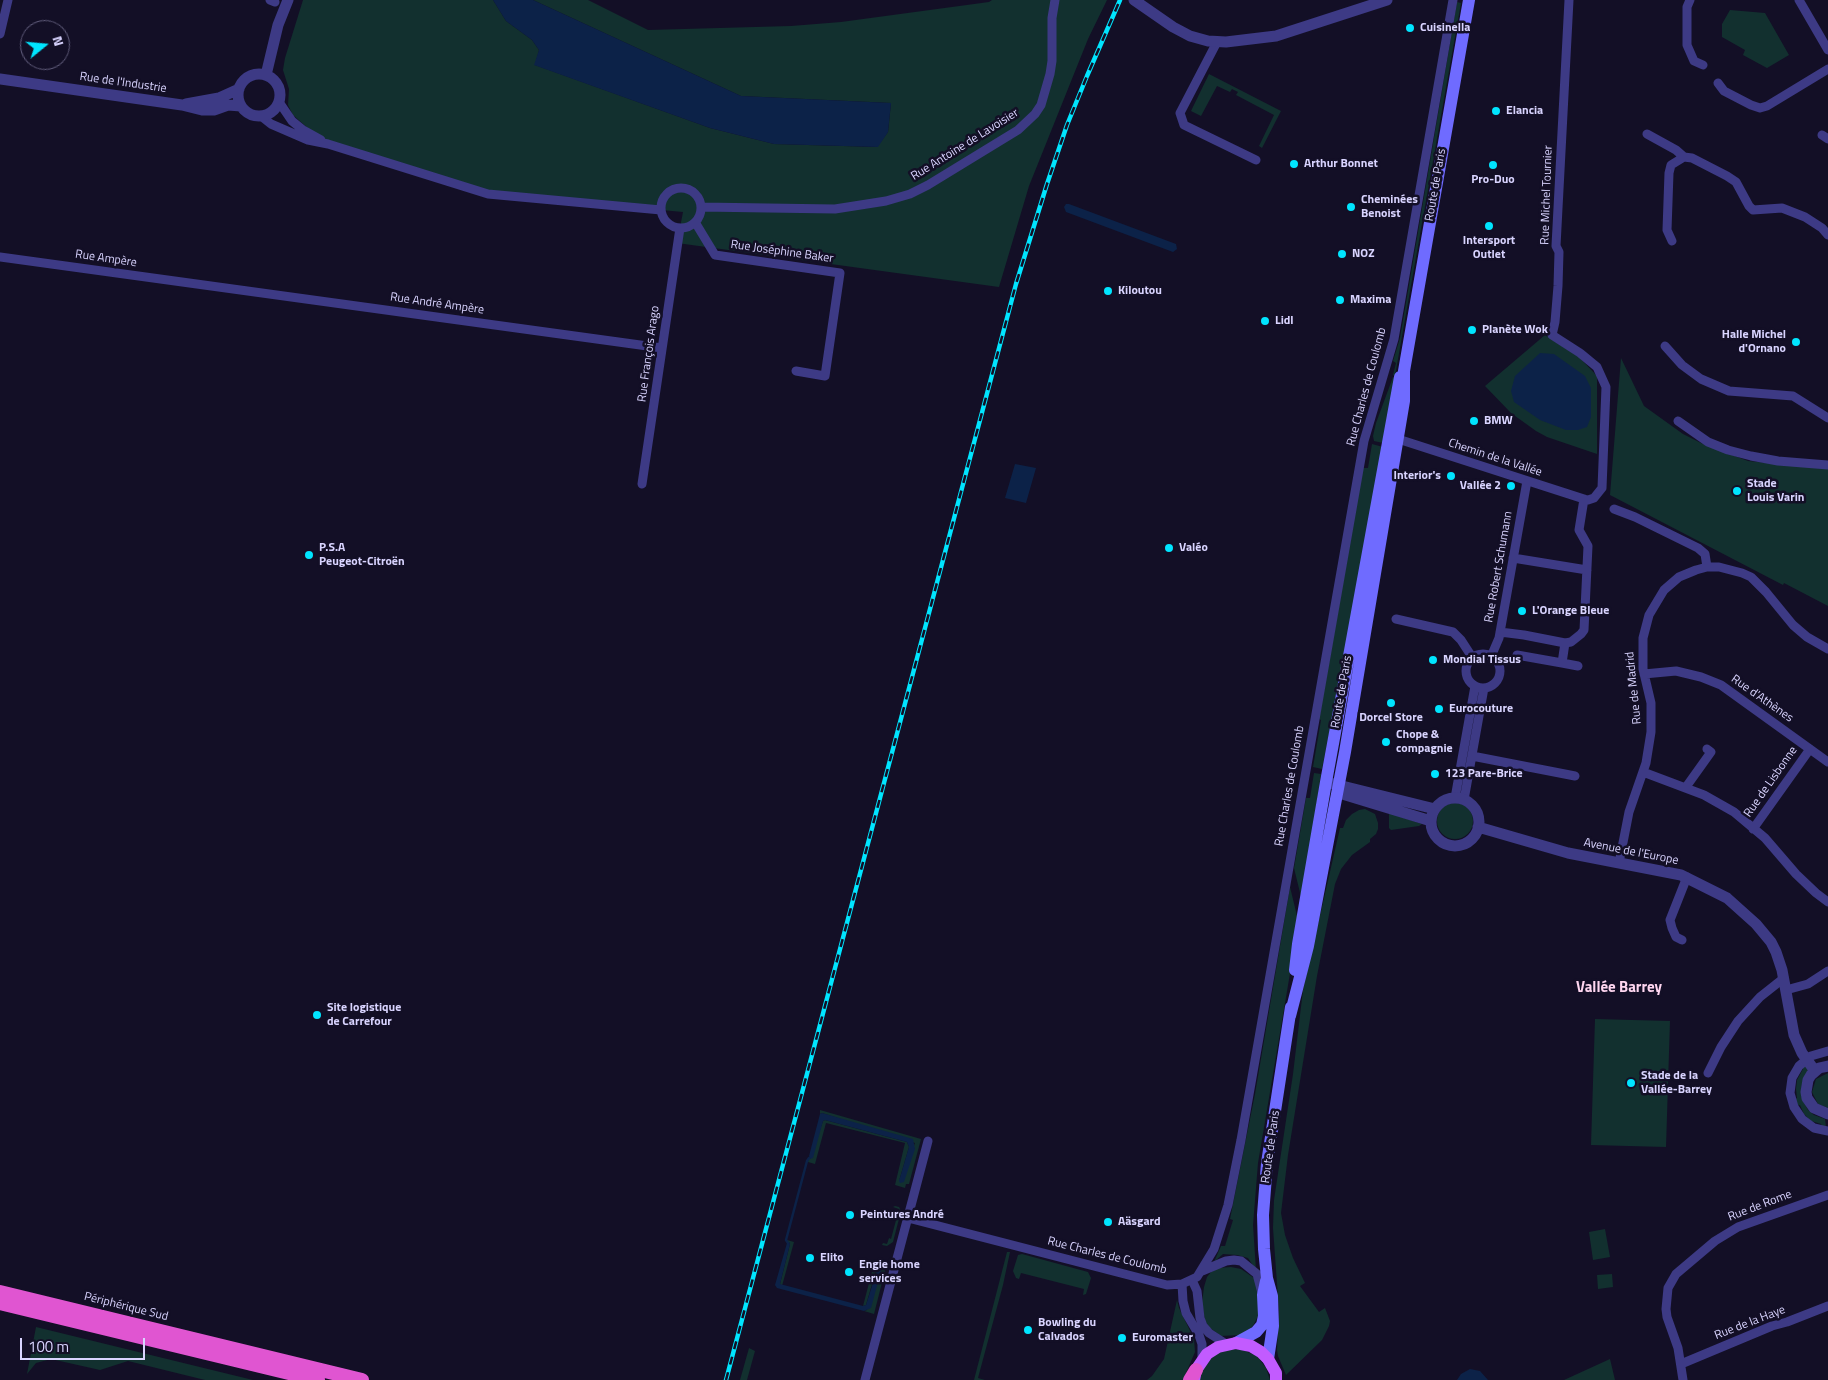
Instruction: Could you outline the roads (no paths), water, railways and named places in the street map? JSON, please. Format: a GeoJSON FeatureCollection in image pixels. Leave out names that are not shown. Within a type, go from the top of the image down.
{"type":"FeatureCollection","features":[{"type":"Feature","properties":{"kind":"highway","name":"Périphérique Sud"},"geometry":{"type":"LineString","coordinates":[[0,1292],[362,1380]]}},
{"type":"Feature","properties":{"kind":"highway","name":"Périphérique Sud"},"geometry":{"type":"LineString","coordinates":[[0,1303],[318,1380]]}},
{"type":"Feature","properties":{"kind":"main road","name":"Route de Paris"},"geometry":{"type":"LineString","coordinates":[[1332,787],[1375,582],[1404,402],[1404,371],[1469,0]]}},
{"type":"Feature","properties":{"kind":"main road","name":"Route de Paris"},"geometry":{"type":"LineString","coordinates":[[1268,1359],[1273,1326],[1272,1296],[1267,1278],[1264,1250],[1263,1215],[1267,1163],[1290,1016],[1308,946],[1398,378],[1404,371]]}},
{"type":"Feature","properties":{"kind":"main road","name":"Route de Paris"},"geometry":{"type":"LineString","coordinates":[[1231,1344],[1256,1332],[1262,1325],[1264,1316],[1263,1295],[1267,1278]]}},
{"type":"Feature","properties":{"kind":"main road"},"geometry":{"type":"LineString","coordinates":[[1196,1372],[1213,1350],[1231,1344],[1251,1346],[1268,1359],[1276,1373],[1276,1380]]}},
{"type":"Feature","properties":{"kind":"street"},"geometry":{"type":"LineString","coordinates":[[0,34],[8,0]]}},
{"type":"Feature","properties":{"kind":"street"},"geometry":{"type":"LineString","coordinates":[[266,75],[278,25],[288,0]]}},
{"type":"Feature","properties":{"kind":"street","name":"Rue Antoine de Lavoisier"},"geometry":{"type":"LineString","coordinates":[[701,207],[835,209],[886,201],[910,194],[928,185],[1018,130],[1035,114],[1041,105],[1050,74],[1052,18],[1055,0]]}},
{"type":"Feature","properties":{"kind":"street"},"geometry":{"type":"LineString","coordinates":[[1134,0],[1173,27],[1190,36],[1217,42],[1276,36],[1387,0]]}},
{"type":"Feature","properties":{"kind":"street","name":"Rue Charles de Coulomb"},"geometry":{"type":"LineString","coordinates":[[908,1218],[1161,1284],[1182,1284],[1192,1280],[1201,1272],[1214,1249],[1224,1219],[1239,1149],[1365,434],[1394,339],[1453,0]]}},
{"type":"Feature","properties":{"kind":"street","name":"Rue Michel Tournier"},"geometry":{"type":"LineString","coordinates":[[1569,0],[1556,246],[1559,252],[1558,279],[1555,322],[1552,335],[1580,353],[1596,368],[1602,376],[1606,387],[1602,488],[1591,500],[1584,499]]}},
{"type":"Feature","properties":{"kind":"street"},"geometry":{"type":"LineString","coordinates":[[1690,0],[1687,8],[1687,45],[1694,61],[1703,65]]}},
{"type":"Feature","properties":{"kind":"street"},"geometry":{"type":"LineString","coordinates":[[1799,0],[1828,50]]}},
{"type":"Feature","properties":{"kind":"street"},"geometry":{"type":"LineString","coordinates":[[1217,42],[1180,113],[1184,125],[1256,160]]}},
{"type":"Feature","properties":{"kind":"street"},"geometry":{"type":"LineString","coordinates":[[1718,83],[1724,91],[1760,108],[1767,106],[1828,69]]}},
{"type":"Feature","properties":{"kind":"street"},"geometry":{"type":"LineString","coordinates":[[279,102],[271,113],[262,116],[248,114],[241,106],[238,95],[239,89],[249,77],[256,74],[266,75],[274,80],[279,87],[279,102],[292,121],[303,130],[328,144]]}},
{"type":"Feature","properties":{"kind":"street","name":"Rue de l'Industrie"},"geometry":{"type":"LineString","coordinates":[[0,79],[208,110],[228,105],[241,106]]}},
{"type":"Feature","properties":{"kind":"street","name":"Rue de l'Industrie"},"geometry":{"type":"LineString","coordinates":[[182,106],[219,98],[239,89]]}},
{"type":"Feature","properties":{"kind":"street"},"geometry":{"type":"LineString","coordinates":[[262,116],[271,124],[308,140],[328,144],[488,194],[661,210]]}},
{"type":"Feature","properties":{"kind":"street"},"geometry":{"type":"LineString","coordinates":[[1647,134],[1676,150],[1684,157],[1692,158],[1736,182],[1753,210],[1782,208],[1805,217],[1822,228],[1828,235]]}},
{"type":"Feature","properties":{"kind":"street"},"geometry":{"type":"LineString","coordinates":[[1672,241],[1667,230],[1669,174],[1671,165],[1684,157]]}},
{"type":"Feature","properties":{"kind":"street"},"geometry":{"type":"LineString","coordinates":[[677,189],[693,192],[700,201],[701,207],[698,218],[691,226],[680,228],[667,222],[661,210],[664,199],[671,191],[677,189]]}},
{"type":"Feature","properties":{"kind":"street","name":"Rue Joséphine Baker"},"geometry":{"type":"LineString","coordinates":[[695,222],[715,255],[840,273],[825,376],[796,371]]}},
{"type":"Feature","properties":{"kind":"street","name":"Rue François Arago"},"geometry":{"type":"LineString","coordinates":[[642,484],[680,228]]}},
{"type":"Feature","properties":{"kind":"street","name":"Rue Ampère"},"geometry":{"type":"LineString","coordinates":[[0,256],[208,285]]}},
{"type":"Feature","properties":{"kind":"street","name":"Rue André Ampère"},"geometry":{"type":"LineString","coordinates":[[208,285],[662,348]]}},
{"type":"Feature","properties":{"kind":"street"},"geometry":{"type":"LineString","coordinates":[[1665,346],[1682,365],[1701,379],[1730,391],[1793,396],[1828,418]]}},
{"type":"Feature","properties":{"kind":"street"},"geometry":{"type":"LineString","coordinates":[[1678,421],[1700,437],[1728,450],[1778,461],[1828,466]]}},
{"type":"Feature","properties":{"kind":"street"},"geometry":{"type":"LineString","coordinates":[[1390,426],[1393,435],[1398,439]]}},
{"type":"Feature","properties":{"kind":"street","name":"Chemin de la Vallée"},"geometry":{"type":"LineString","coordinates":[[1398,439],[1584,499]]}},
{"type":"Feature","properties":{"kind":"street","name":"Rue Robert Schumann"},"geometry":{"type":"LineString","coordinates":[[1490,655],[1494,652],[1500,632],[1527,481]]}},
{"type":"Feature","properties":{"kind":"street"},"geometry":{"type":"LineString","coordinates":[[1500,632],[1524,634],[1565,644],[1577,638],[1584,630],[1588,546],[1579,530],[1584,499]]}},
{"type":"Feature","properties":{"kind":"street"},"geometry":{"type":"LineString","coordinates":[[1614,509],[1666,530],[1698,548],[1705,554],[1707,567],[1734,570],[1751,577],[1793,625],[1807,638],[1828,649]]}},
{"type":"Feature","properties":{"kind":"street"},"geometry":{"type":"LineString","coordinates":[[1513,558],[1587,570]]}},
{"type":"Feature","properties":{"kind":"street","name":"Rue de Madrid"},"geometry":{"type":"LineString","coordinates":[[1619,863],[1628,812],[1643,772],[1649,749],[1651,703],[1644,674],[1642,653],[1643,638],[1649,615],[1664,590],[1679,577],[1688,572],[1707,567]]}},
{"type":"Feature","properties":{"kind":"street"},"geometry":{"type":"LineString","coordinates":[[1396,619],[1453,632],[1462,640],[1472,657]]}},
{"type":"Feature","properties":{"kind":"street"},"geometry":{"type":"LineString","coordinates":[[1562,663],[1565,644]]}},
{"type":"Feature","properties":{"kind":"street"},"geometry":{"type":"LineString","coordinates":[[1481,653],[1490,655],[1498,663],[1500,674],[1494,684],[1480,687],[1469,682],[1466,674],[1467,663],[1472,657],[1481,653]]}},
{"type":"Feature","properties":{"kind":"street"},"geometry":{"type":"LineString","coordinates":[[1517,655],[1578,666]]}},
{"type":"Feature","properties":{"kind":"street","name":"Rue d'Athènes"},"geometry":{"type":"LineString","coordinates":[[1644,674],[1676,671],[1701,677],[1720,685],[1828,762]]}},
{"type":"Feature","properties":{"kind":"street"},"geometry":{"type":"LineString","coordinates":[[1459,799],[1472,756],[1480,687]]}},
{"type":"Feature","properties":{"kind":"street"},"geometry":{"type":"LineString","coordinates":[[1459,799],[1480,687]]}},
{"type":"Feature","properties":{"kind":"street"},"geometry":{"type":"LineString","coordinates":[[1686,787],[1711,752],[1708,749]]}},
{"type":"Feature","properties":{"kind":"street","name":"Rue de Lisbonne"},"geometry":{"type":"LineString","coordinates":[[1753,829],[1810,749]]}},
{"type":"Feature","properties":{"kind":"street"},"geometry":{"type":"LineString","coordinates":[[1472,756],[1574,776]]}},
{"type":"Feature","properties":{"kind":"street","name":"Rue de Lisbonne"},"geometry":{"type":"LineString","coordinates":[[1643,772],[1686,787],[1720,804],[1773,846],[1805,884],[1828,902]]}},
{"type":"Feature","properties":{"kind":"street"},"geometry":{"type":"LineString","coordinates":[[1332,787],[1364,790],[1435,809]]}},
{"type":"Feature","properties":{"kind":"street"},"geometry":{"type":"LineString","coordinates":[[1332,787],[1431,821]]}},
{"type":"Feature","properties":{"kind":"street"},"geometry":{"type":"LineString","coordinates":[[1459,799],[1472,805],[1477,813],[1478,828],[1474,836],[1466,843],[1458,846],[1449,845],[1437,838],[1431,821],[1435,809],[1442,802],[1459,799]]}},
{"type":"Feature","properties":{"kind":"street","name":"Avenue de l'Europe"},"geometry":{"type":"LineString","coordinates":[[1478,828],[1568,854],[1671,872],[1686,877],[1727,898],[1764,933],[1776,952],[1784,978],[1794,1035],[1806,1059],[1816,1071]]}},
{"type":"Feature","properties":{"kind":"street"},"geometry":{"type":"LineString","coordinates":[[1682,940],[1676,937],[1670,920],[1686,877]]}},
{"type":"Feature","properties":{"kind":"street"},"geometry":{"type":"LineString","coordinates":[[1786,990],[1808,984],[1828,971]]}},
{"type":"Feature","properties":{"kind":"street"},"geometry":{"type":"LineString","coordinates":[[1708,1073],[1721,1047],[1738,1021],[1760,997],[1784,978]]}},
{"type":"Feature","properties":{"kind":"street"},"geometry":{"type":"LineString","coordinates":[[1828,1051],[1817,1053],[1806,1059],[1792,1078],[1791,1086],[1791,1100],[1797,1114],[1808,1124],[1828,1131]]}},
{"type":"Feature","properties":{"kind":"street"},"geometry":{"type":"LineString","coordinates":[[1828,1066],[1816,1071],[1808,1080],[1806,1092],[1807,1098],[1814,1108],[1828,1114]]}},
{"type":"Feature","properties":{"kind":"street"},"geometry":{"type":"LineString","coordinates":[[866,1380],[928,1141]]}},
{"type":"Feature","properties":{"kind":"street","name":"Rue de Rome"},"geometry":{"type":"LineString","coordinates":[[1683,1380],[1682,1364],[1668,1317],[1666,1301],[1670,1283],[1680,1270],[1723,1236],[1738,1227],[1828,1195]]}},
{"type":"Feature","properties":{"kind":"street"},"geometry":{"type":"LineString","coordinates":[[1201,1272],[1226,1261],[1241,1261],[1257,1274],[1263,1295]]}},
{"type":"Feature","properties":{"kind":"street"},"geometry":{"type":"LineString","coordinates":[[1192,1280],[1197,1291],[1200,1318],[1203,1326],[1209,1334],[1231,1344]]}},
{"type":"Feature","properties":{"kind":"street"},"geometry":{"type":"LineString","coordinates":[[1182,1284],[1182,1301],[1202,1344],[1196,1372]]}},
{"type":"Feature","properties":{"kind":"street","name":"Rue de la Haye"},"geometry":{"type":"LineString","coordinates":[[1682,1364],[1772,1326],[1828,1306]]}},
{"type":"Feature","properties":{"kind":"water"},"geometry":{"type":"Polygon","coordinates":[[[493,0],[533,0],[741,96],[891,103],[888,132],[878,147],[774,144],[710,128],[534,65],[539,50],[532,40],[506,21],[493,0]]]}},
{"type":"Feature","properties":{"kind":"water"},"geometry":{"type":"Polygon","coordinates":[[[1066,204],[1176,244],[1177,249],[1173,252],[1066,212],[1064,207],[1066,204]]]}},
{"type":"Feature","properties":{"kind":"water"},"geometry":{"type":"Polygon","coordinates":[[[1540,353],[1554,354],[1585,376],[1591,388],[1591,417],[1587,427],[1578,430],[1566,430],[1540,420],[1514,402],[1511,391],[1515,376],[1540,353]]]}},
{"type":"Feature","properties":{"kind":"water"},"geometry":{"type":"Polygon","coordinates":[[[1015,464],[1036,468],[1026,503],[1005,498],[1015,464]]]}},
{"type":"Feature","properties":{"kind":"water"},"geometry":{"type":"Polygon","coordinates":[[[820,1114],[913,1139],[915,1149],[904,1182],[900,1183],[899,1181],[909,1147],[907,1142],[825,1120],[823,1121],[813,1158],[810,1159],[809,1156],[820,1114]]]}},
{"type":"Feature","properties":{"kind":"water"},"geometry":{"type":"Polygon","coordinates":[[[789,1242],[780,1284],[863,1306],[866,1305],[878,1267],[881,1271],[871,1308],[864,1311],[777,1288],[775,1285],[787,1243],[789,1242]]]}},
{"type":"Feature","properties":{"kind":"water"},"geometry":{"type":"Polygon","coordinates":[[[1470,1369],[1480,1371],[1488,1380],[1457,1380],[1461,1374],[1470,1369]]]}},
{"type":"Feature","properties":{"kind":"waterway"},"geometry":{"type":"LineString","coordinates":[[788,1243],[786,1240],[809,1158]]}},
{"type":"Feature","properties":{"kind":"railway"},"geometry":{"type":"LineString","coordinates":[[726,1380],[1016,284],[1067,125],[1120,0]]}},
{"type":"Feature","properties":{"kind":"place","name":"Cuisinella"},"geometry":{"type":"Point","coordinates":[1410,28]}},
{"type":"Feature","properties":{"kind":"place","name":"Elancia"},"geometry":{"type":"Point","coordinates":[1496,111]}},
{"type":"Feature","properties":{"kind":"place","name":"Arthur Bonnet"},"geometry":{"type":"Point","coordinates":[1294,164]}},
{"type":"Feature","properties":{"kind":"place","name":"Pro-Duo"},"geometry":{"type":"Point","coordinates":[1493,165]}},
{"type":"Feature","properties":{"kind":"place","name":"Cheminées Benoist"},"geometry":{"type":"Point","coordinates":[1351,207]}},
{"type":"Feature","properties":{"kind":"place","name":"Intersport Outlet"},"geometry":{"type":"Point","coordinates":[1489,226]}},
{"type":"Feature","properties":{"kind":"place","name":"NOZ"},"geometry":{"type":"Point","coordinates":[1342,254]}},
{"type":"Feature","properties":{"kind":"place","name":"Kiloutou"},"geometry":{"type":"Point","coordinates":[1108,291]}},
{"type":"Feature","properties":{"kind":"place","name":"Maxima"},"geometry":{"type":"Point","coordinates":[1340,300]}},
{"type":"Feature","properties":{"kind":"place","name":"Lidl"},"geometry":{"type":"Point","coordinates":[1265,321]}},
{"type":"Feature","properties":{"kind":"place","name":"Planète Wok"},"geometry":{"type":"Point","coordinates":[1472,330]}},
{"type":"Feature","properties":{"kind":"place","name":"Halle Michel d'Ornano"},"geometry":{"type":"Point","coordinates":[1796,342]}},
{"type":"Feature","properties":{"kind":"place","name":"BMW"},"geometry":{"type":"Point","coordinates":[1474,421]}},
{"type":"Feature","properties":{"kind":"place","name":"Interior's"},"geometry":{"type":"Point","coordinates":[1451,476]}},
{"type":"Feature","properties":{"kind":"place","name":"Vallée 2"},"geometry":{"type":"Point","coordinates":[1511,486]}},
{"type":"Feature","properties":{"kind":"place","name":"Stade Louis Varin"},"geometry":{"type":"Point","coordinates":[1737,491]}},
{"type":"Feature","properties":{"kind":"place","name":"Valéo"},"geometry":{"type":"Point","coordinates":[1169,548]}},
{"type":"Feature","properties":{"kind":"place","name":"P.S.A Peugeot-Citroën"},"geometry":{"type":"Point","coordinates":[309,555]}},
{"type":"Feature","properties":{"kind":"place","name":"L'Orange Bleue"},"geometry":{"type":"Point","coordinates":[1522,611]}},
{"type":"Feature","properties":{"kind":"place","name":"Mondial Tissus"},"geometry":{"type":"Point","coordinates":[1433,660]}},
{"type":"Feature","properties":{"kind":"place","name":"Dorcel Store"},"geometry":{"type":"Point","coordinates":[1391,703]}},
{"type":"Feature","properties":{"kind":"place","name":"Eurocouture"},"geometry":{"type":"Point","coordinates":[1439,709]}},
{"type":"Feature","properties":{"kind":"place","name":"Chope & compagnie"},"geometry":{"type":"Point","coordinates":[1386,742]}},
{"type":"Feature","properties":{"kind":"place","name":"123 Pare-Brice"},"geometry":{"type":"Point","coordinates":[1435,774]}},
{"type":"Feature","properties":{"kind":"place","name":"Site logistique de Carrefour"},"geometry":{"type":"Point","coordinates":[317,1015]}},
{"type":"Feature","properties":{"kind":"place","name":"Stade de la Vallée-Barrey"},"geometry":{"type":"Point","coordinates":[1631,1083]}},
{"type":"Feature","properties":{"kind":"place","name":"Peintures André"},"geometry":{"type":"Point","coordinates":[850,1215]}},
{"type":"Feature","properties":{"kind":"place","name":"Aäsgard"},"geometry":{"type":"Point","coordinates":[1108,1222]}},
{"type":"Feature","properties":{"kind":"place","name":"Elito"},"geometry":{"type":"Point","coordinates":[810,1258]}},
{"type":"Feature","properties":{"kind":"place","name":"Engie home services"},"geometry":{"type":"Point","coordinates":[849,1272]}},
{"type":"Feature","properties":{"kind":"place","name":"Bowling du Calvados"},"geometry":{"type":"Point","coordinates":[1028,1330]}},
{"type":"Feature","properties":{"kind":"place","name":"Euromaster"},"geometry":{"type":"Point","coordinates":[1122,1338]}},
{"type":"Feature","properties":{"kind":"district","name":"Vallée Barrey"},"geometry":{"type":"Point","coordinates":[1619,988]}}]}
